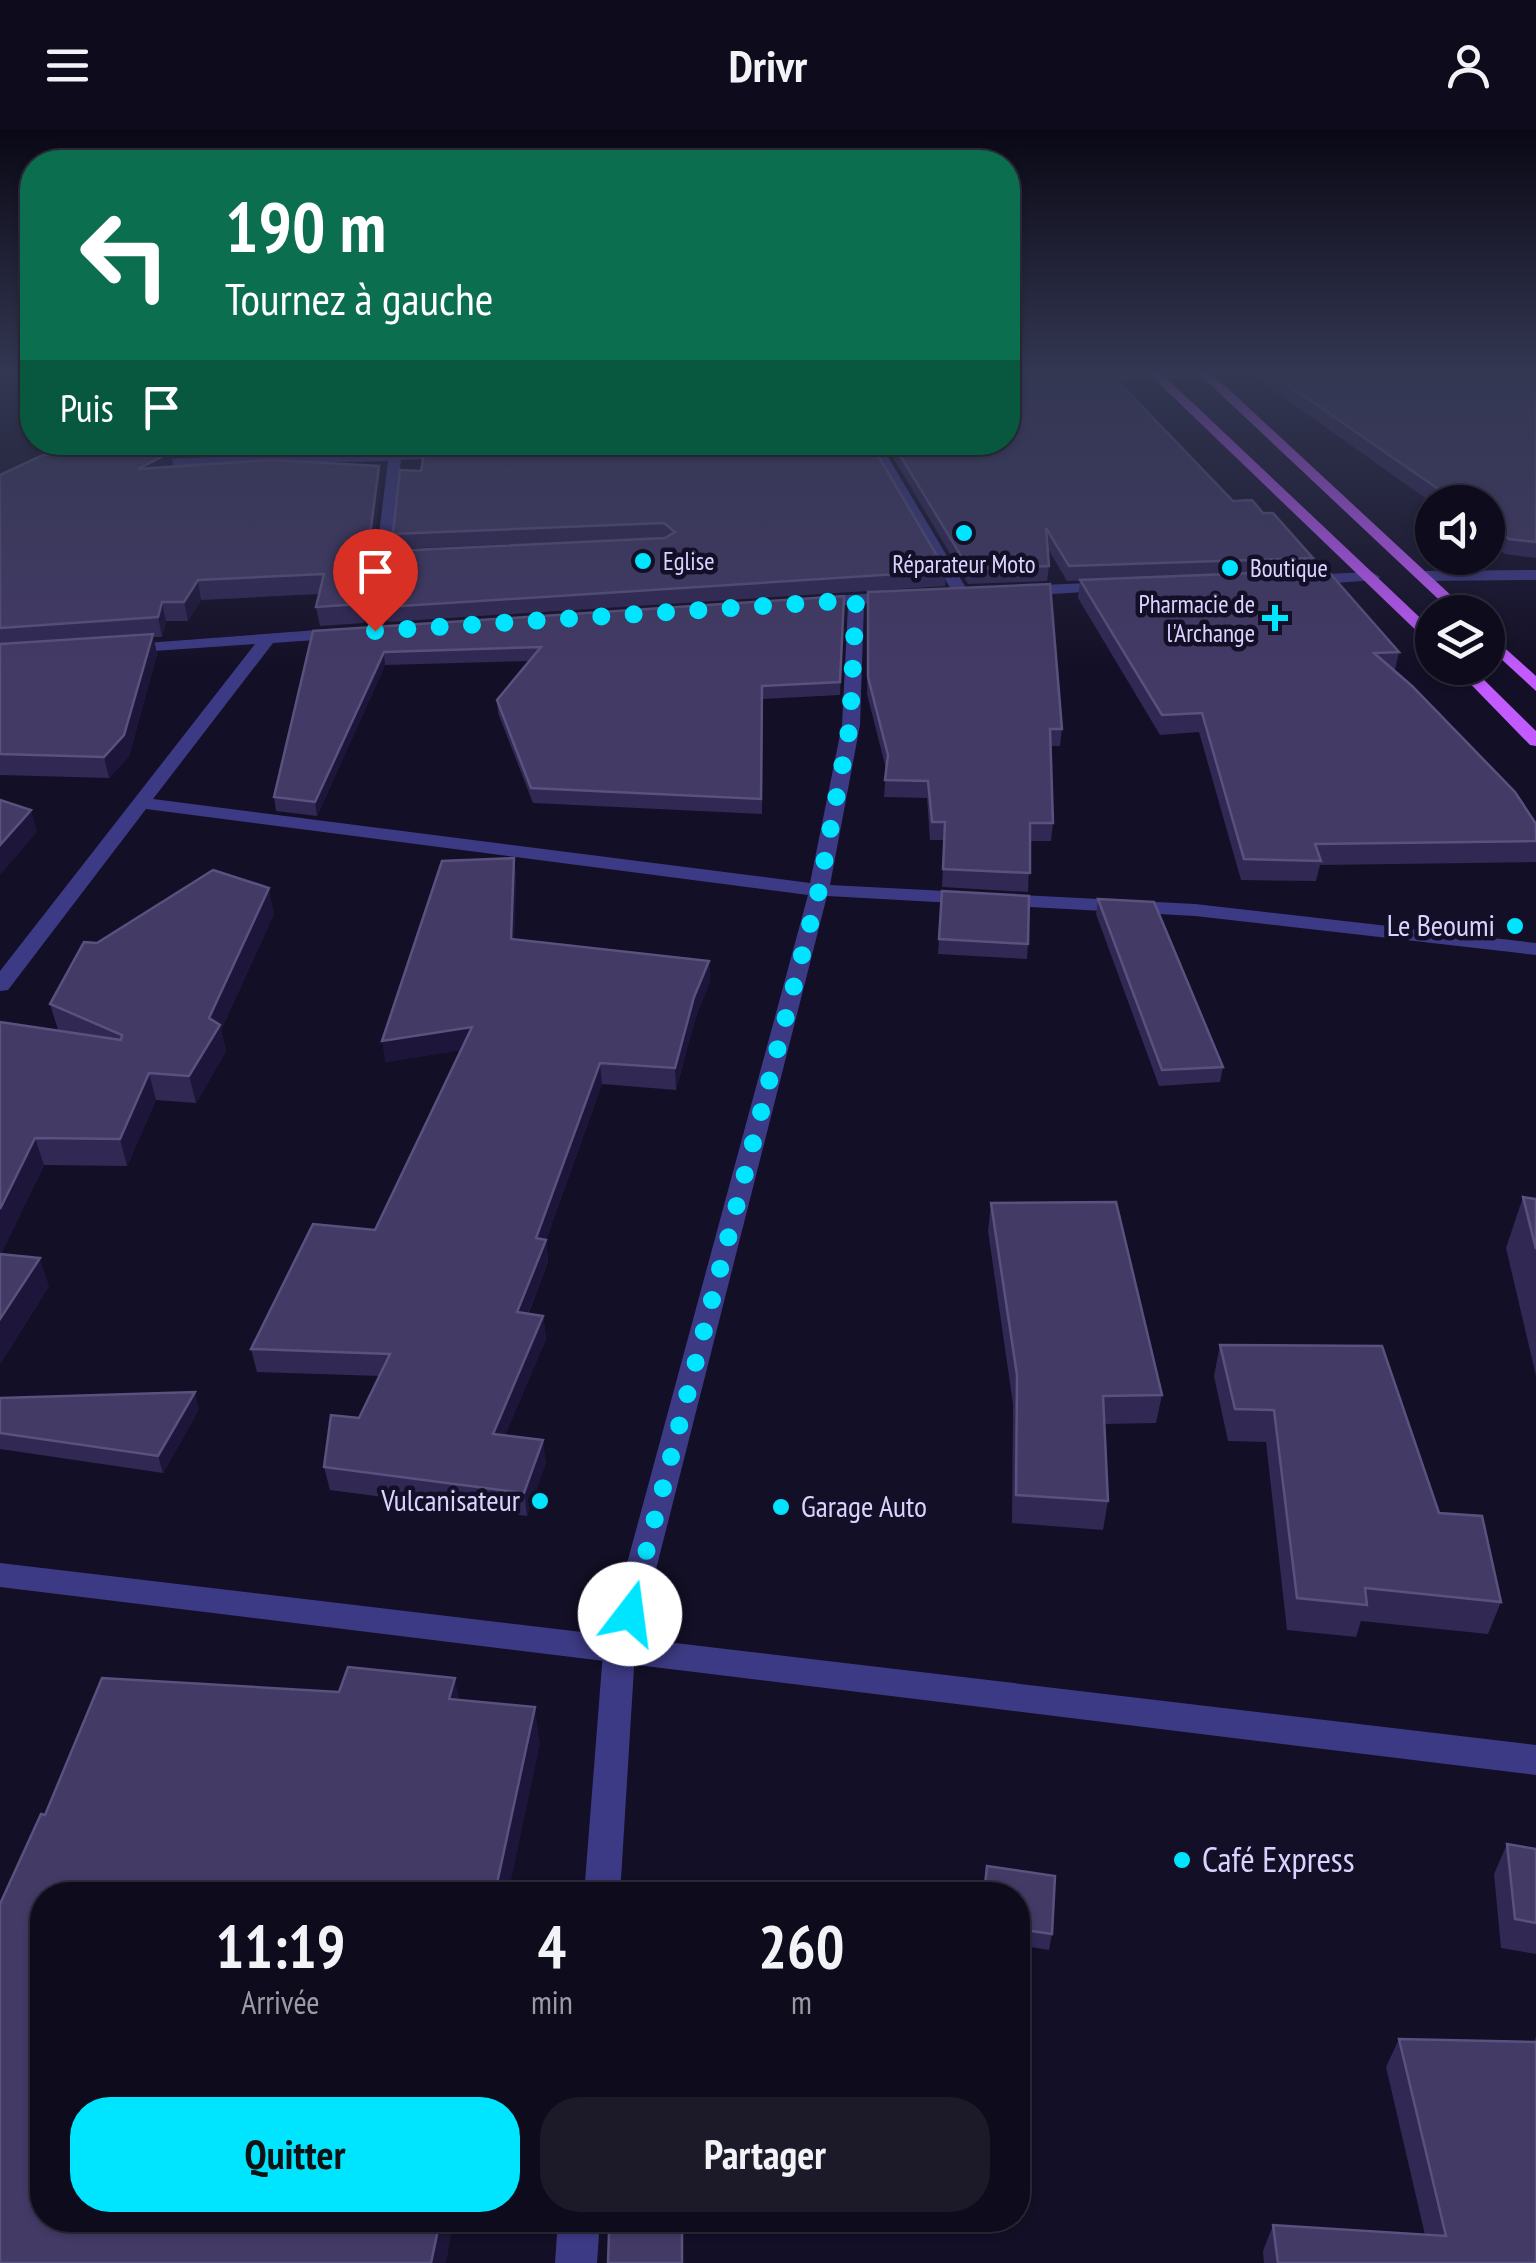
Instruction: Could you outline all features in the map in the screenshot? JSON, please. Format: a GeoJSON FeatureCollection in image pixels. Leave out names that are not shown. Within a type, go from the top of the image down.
{"type":"FeatureCollection","features":[{"type":"Feature","properties":{"kind":"main road"},"geometry":{"type":"LineString","coordinates":[[1258,471],[1415,620]]}},
{"type":"Feature","properties":{"kind":"main road"},"geometry":{"type":"LineString","coordinates":[[1309,471],[1443,595]]}},
{"type":"Feature","properties":{"kind":"main road"},"geometry":{"type":"LineString","coordinates":[[1505,655],[1536,686]]}},
{"type":"Feature","properties":{"kind":"main road"},"geometry":{"type":"LineString","coordinates":[[1481,685],[1536,741]]}},
{"type":"Feature","properties":{"kind":"street"},"geometry":{"type":"LineString","coordinates":[[0,486],[32,471]]}},
{"type":"Feature","properties":{"kind":"street"},"geometry":{"type":"LineString","coordinates":[[375,631],[393,471]]}},
{"type":"Feature","properties":{"kind":"street"},"geometry":{"type":"LineString","coordinates":[[887,471],[952,594],[980,592]]}},
{"type":"Feature","properties":{"kind":"street"},"geometry":{"type":"LineString","coordinates":[[384,558],[440,555]]}},
{"type":"Feature","properties":{"kind":"street"},"geometry":{"type":"LineString","coordinates":[[1422,576],[1536,574]]}},
{"type":"Feature","properties":{"kind":"street"},"geometry":{"type":"LineString","coordinates":[[1294,580],[1372,578]]}},
{"type":"Feature","properties":{"kind":"street"},"geometry":{"type":"LineString","coordinates":[[1000,592],[1137,586]]}},
{"type":"Feature","properties":{"kind":"street"},"geometry":{"type":"LineString","coordinates":[[798,603],[908,596]]}},
{"type":"Feature","properties":{"kind":"street"},"geometry":{"type":"LineString","coordinates":[[603,1882],[620,1652],[819,890],[850,725],[856,600]]}},
{"type":"Feature","properties":{"kind":"street"},"geometry":{"type":"LineString","coordinates":[[115,648],[394,630]]}},
{"type":"Feature","properties":{"kind":"street"},"geometry":{"type":"LineString","coordinates":[[0,985],[268,638]]}},
{"type":"Feature","properties":{"kind":"street"},"geometry":{"type":"LineString","coordinates":[[140,803],[819,890],[1195,910],[1536,949]]}},
{"type":"Feature","properties":{"kind":"street"},"geometry":{"type":"LineString","coordinates":[[0,1575],[1536,1760]]}},
{"type":"Feature","properties":{"kind":"street"},"geometry":{"type":"LineString","coordinates":[[576,2263],[578,2232]]}},
{"type":"Feature","properties":{"kind":"building"},"geometry":{"type":"Polygon","coordinates":[[[10,471],[378,471],[361,604],[316,607],[324,574],[198,580],[184,602],[162,602],[158,617],[0,628],[0,475],[10,471]]]}},
{"type":"Feature","properties":{"kind":"building"},"geometry":{"type":"Polygon","coordinates":[[[400,471],[887,471],[946,571],[386,607],[392,551],[665,538],[675,532],[664,523],[393,534],[400,471]]]}},
{"type":"Feature","properties":{"kind":"building"},"geometry":{"type":"Polygon","coordinates":[[[909,471],[1204,471],[1233,501],[1252,500],[1263,513],[1273,513],[1313,558],[1069,566],[1046,528],[1049,566],[969,569],[909,471]]]}},
{"type":"Feature","properties":{"kind":"building"},"geometry":{"type":"Polygon","coordinates":[[[1412,471],[1536,471],[1536,542],[1505,536],[1505,485],[1432,485],[1412,471]]]}},
{"type":"Feature","properties":{"kind":"building"},"geometry":{"type":"Polygon","coordinates":[[[1327,570],[1399,652],[1374,653],[1412,686],[1515,792],[1536,824],[1536,841],[1315,844],[1321,861],[1244,859],[1202,713],[1162,715],[1080,580],[1327,570]]]}},
{"type":"Feature","properties":{"kind":"building"},"geometry":{"type":"Polygon","coordinates":[[[1050,584],[1062,729],[1050,729],[1053,823],[1030,823],[1030,873],[943,869],[945,822],[932,822],[928,781],[885,780],[888,755],[868,677],[868,592],[1050,584]]]}},
{"type":"Feature","properties":{"kind":"building"},"geometry":{"type":"Polygon","coordinates":[[[844,596],[840,682],[762,686],[761,799],[531,788],[497,700],[541,647],[384,652],[315,802],[274,797],[313,631],[844,596]]]}},
{"type":"Feature","properties":{"kind":"building"},"geometry":{"type":"Polygon","coordinates":[[[153,634],[124,735],[104,757],[0,754],[0,644],[153,634]]]}},
{"type":"Feature","properties":{"kind":"building"},"geometry":{"type":"Polygon","coordinates":[[[0,800],[31,810],[0,845],[0,800]]]}},
{"type":"Feature","properties":{"kind":"building"},"geometry":{"type":"Polygon","coordinates":[[[514,858],[511,939],[709,961],[694,997],[675,1068],[600,1063],[536,1238],[546,1240],[517,1312],[543,1316],[493,1434],[543,1440],[524,1493],[324,1467],[331,1415],[359,1418],[390,1354],[251,1349],[313,1224],[375,1230],[472,1027],[382,1041],[442,861],[514,858]]]}},
{"type":"Feature","properties":{"kind":"building"},"geometry":{"type":"Polygon","coordinates":[[[213,870],[269,888],[209,1018],[220,1025],[189,1076],[149,1073],[120,1139],[35,1138],[0,1209],[0,1022],[121,1040],[122,1035],[50,1004],[84,942],[97,943],[213,870]]]}},
{"type":"Feature","properties":{"kind":"building"},"geometry":{"type":"Polygon","coordinates":[[[942,891],[1029,896],[1028,944],[939,939],[942,891]]]}},
{"type":"Feature","properties":{"kind":"building"},"geometry":{"type":"Polygon","coordinates":[[[1098,899],[1154,902],[1223,1067],[1162,1070],[1098,899]]]}},
{"type":"Feature","properties":{"kind":"building"},"geometry":{"type":"Polygon","coordinates":[[[1523,1197],[1536,1199],[1536,1249],[1523,1197]]]}},
{"type":"Feature","properties":{"kind":"building"},"geometry":{"type":"Polygon","coordinates":[[[1116,1202],[1162,1395],[1103,1396],[1108,1501],[1016,1495],[1017,1375],[991,1203],[1116,1202]]]}},
{"type":"Feature","properties":{"kind":"building"},"geometry":{"type":"Polygon","coordinates":[[[0,1254],[40,1258],[0,1319],[0,1254]]]}},
{"type":"Feature","properties":{"kind":"building"},"geometry":{"type":"Polygon","coordinates":[[[1220,1345],[1382,1346],[1439,1513],[1482,1516],[1501,1602],[1365,1588],[1367,1605],[1297,1598],[1274,1410],[1235,1409],[1220,1345]]]}},
{"type":"Feature","properties":{"kind":"building"},"geometry":{"type":"Polygon","coordinates":[[[195,1392],[158,1456],[0,1433],[0,1398],[195,1392]]]}},
{"type":"Feature","properties":{"kind":"building"},"geometry":{"type":"Polygon","coordinates":[[[348,1667],[455,1678],[449,1699],[535,1707],[497,1882],[30,1882],[30,2232],[437,2232],[431,2263],[0,2263],[0,1904],[41,1814],[45,1815],[102,1678],[339,1692],[348,1667]]]}},
{"type":"Feature","properties":{"kind":"building"},"geometry":{"type":"Polygon","coordinates":[[[1507,1844],[1536,1849],[1536,1923],[1515,1919],[1507,1844]]]}},
{"type":"Feature","properties":{"kind":"building"},"geometry":{"type":"Polygon","coordinates":[[[987,1866],[1055,1876],[1052,1934],[1030,1931],[1030,1882],[985,1882],[987,1866]]]}},
{"type":"Feature","properties":{"kind":"building"},"geometry":{"type":"Polygon","coordinates":[[[1399,2039],[1536,2042],[1536,2263],[1278,2263],[1273,2225],[1446,2236],[1399,2039]]]}},
{"type":"Feature","properties":{"kind":"building"},"geometry":{"type":"Polygon","coordinates":[[[682,2232],[682,2263],[608,2263],[609,2233],[682,2232]]]}},
{"type":"Feature","properties":{"kind":"place","name":"Réparateur Moto"},"geometry":{"type":"Point","coordinates":[964,533]}},
{"type":"Feature","properties":{"kind":"place","name":"Eglise"},"geometry":{"type":"Point","coordinates":[643,561]}},
{"type":"Feature","properties":{"kind":"place","name":"Boutique"},"geometry":{"type":"Point","coordinates":[1230,568]}},
{"type":"Feature","properties":{"kind":"place","name":"Pharmacie de l'Archange"},"geometry":{"type":"Point","coordinates":[1275,618]}},
{"type":"Feature","properties":{"kind":"place","name":"Le Beoumi"},"geometry":{"type":"Point","coordinates":[1515,926]}},
{"type":"Feature","properties":{"kind":"place","name":"Vulcanisateur"},"geometry":{"type":"Point","coordinates":[540,1501]}},
{"type":"Feature","properties":{"kind":"place","name":"Garage Auto"},"geometry":{"type":"Point","coordinates":[781,1507]}},
{"type":"Feature","properties":{"kind":"place","name":"Café Express"},"geometry":{"type":"Point","coordinates":[1182,1860]}},
{"type":"Feature","properties":{"kind":"route"},"geometry":{"type":"LineString","coordinates":[[375,631],[856,600],[850,725],[819,890],[630,1614]]}}]}
